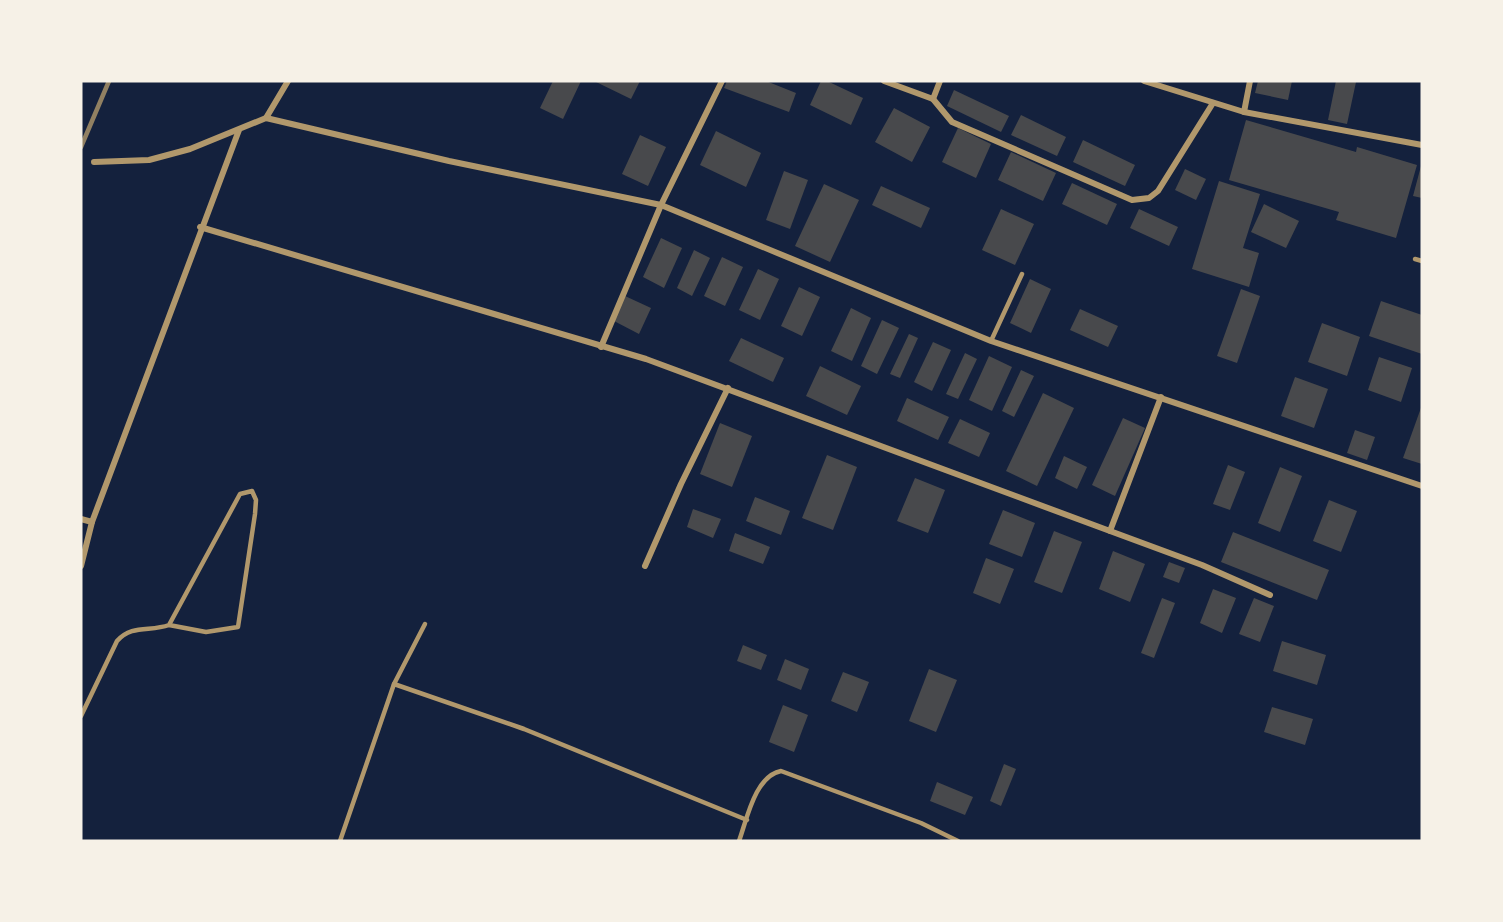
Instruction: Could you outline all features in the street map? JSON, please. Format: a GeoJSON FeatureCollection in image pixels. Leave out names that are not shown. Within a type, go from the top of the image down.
{"type":"FeatureCollection","features":[{"type":"Feature","properties":{"kind":"street"},"geometry":{"type":"LineString","coordinates":[[266,118],[288,81]]}},
{"type":"Feature","properties":{"kind":"street"},"geometry":{"type":"LineString","coordinates":[[601,347],[661,205],[722,81]]}},
{"type":"Feature","properties":{"kind":"street"},"geometry":{"type":"LineString","coordinates":[[884,81],[933,99],[952,122],[1132,200],[1149,198],[1158,191],[1213,103]]}},
{"type":"Feature","properties":{"kind":"street"},"geometry":{"type":"LineString","coordinates":[[933,99],[940,81]]}},
{"type":"Feature","properties":{"kind":"street"},"geometry":{"type":"LineString","coordinates":[[1144,81],[1244,112],[1422,145]]}},
{"type":"Feature","properties":{"kind":"street"},"geometry":{"type":"LineString","coordinates":[[1244,112],[1250,81]]}},
{"type":"Feature","properties":{"kind":"street"},"geometry":{"type":"LineString","coordinates":[[94,162],[149,160],[190,149],[266,118],[449,161],[661,205],[991,341],[1422,486]]}},
{"type":"Feature","properties":{"kind":"street"},"geometry":{"type":"LineString","coordinates":[[81,566],[92,522],[200,227],[239,129]]}},
{"type":"Feature","properties":{"kind":"street"},"geometry":{"type":"LineString","coordinates":[[200,227],[601,347],[728,388],[1202,565],[1270,595]]}},
{"type":"Feature","properties":{"kind":"street"},"geometry":{"type":"LineString","coordinates":[[645,566],[681,484],[728,388]]}},
{"type":"Feature","properties":{"kind":"street"},"geometry":{"type":"LineString","coordinates":[[1110,531],[1161,397]]}},
{"type":"Feature","properties":{"kind":"street"},"geometry":{"type":"LineString","coordinates":[[81,519],[92,522]]}},
{"type":"Feature","properties":{"kind":"lane"},"geometry":{"type":"LineString","coordinates":[[1415,259],[1422,261]]}},
{"type":"Feature","properties":{"kind":"lane"},"geometry":{"type":"LineString","coordinates":[[991,341],[1022,274]]}},
{"type":"Feature","properties":{"kind":"lane"},"geometry":{"type":"LineString","coordinates":[[81,716],[117,641],[124,633],[169,625],[207,632],[238,627],[255,514],[256,500],[252,491],[240,494],[169,625]]}},
{"type":"Feature","properties":{"kind":"lane"},"geometry":{"type":"LineString","coordinates":[[340,841],[394,684],[425,624]]}},
{"type":"Feature","properties":{"kind":"lane"},"geometry":{"type":"LineString","coordinates":[[394,684],[524,729],[747,820]]}},
{"type":"Feature","properties":{"kind":"lane"},"geometry":{"type":"LineString","coordinates":[[739,841],[763,782],[770,774],[781,771],[921,823],[958,841]]}},
{"type":"Feature","properties":{"kind":"building"},"geometry":{"type":"Polygon","coordinates":[[[553,81],[581,81],[563,119],[540,108],[553,81]]]}},
{"type":"Feature","properties":{"kind":"building"},"geometry":{"type":"Polygon","coordinates":[[[594,81],[640,81],[631,99],[594,81]]]}},
{"type":"Feature","properties":{"kind":"building"},"geometry":{"type":"Polygon","coordinates":[[[727,81],[766,81],[796,93],[789,112],[724,88],[727,81]]]}},
{"type":"Feature","properties":{"kind":"building"},"geometry":{"type":"Polygon","coordinates":[[[821,81],[827,81],[863,98],[851,125],[810,105],[821,81]]]}},
{"type":"Feature","properties":{"kind":"building"},"geometry":{"type":"Polygon","coordinates":[[[1258,81],[1292,81],[1288,100],[1255,93],[1258,81]]]}},
{"type":"Feature","properties":{"kind":"building"},"geometry":{"type":"Polygon","coordinates":[[[1336,81],[1356,82],[1347,124],[1328,120],[1336,81]]]}},
{"type":"Feature","properties":{"kind":"building"},"geometry":{"type":"Polygon","coordinates":[[[954,90],[1009,116],[1001,132],[947,106],[954,90]]]}},
{"type":"Feature","properties":{"kind":"building"},"geometry":{"type":"Polygon","coordinates":[[[894,108],[930,127],[912,162],[875,142],[894,108]]]}},
{"type":"Feature","properties":{"kind":"building"},"geometry":{"type":"Polygon","coordinates":[[[1021,115],[1066,137],[1057,156],[1011,135],[1021,115]]]}},
{"type":"Feature","properties":{"kind":"building"},"geometry":{"type":"Polygon","coordinates":[[[1246,120],[1356,152],[1357,147],[1417,165],[1396,238],[1336,220],[1339,212],[1229,180],[1246,120]]]}},
{"type":"Feature","properties":{"kind":"building"},"geometry":{"type":"Polygon","coordinates":[[[958,128],[991,144],[976,178],[942,162],[958,128]]]}},
{"type":"Feature","properties":{"kind":"building"},"geometry":{"type":"Polygon","coordinates":[[[716,131],[761,153],[746,187],[700,165],[716,131]]]}},
{"type":"Feature","properties":{"kind":"building"},"geometry":{"type":"Polygon","coordinates":[[[640,135],[666,147],[648,186],[622,174],[640,135]]]}},
{"type":"Feature","properties":{"kind":"building"},"geometry":{"type":"Polygon","coordinates":[[[1083,140],[1135,165],[1125,186],[1073,162],[1083,140]]]}},
{"type":"Feature","properties":{"kind":"building"},"geometry":{"type":"Polygon","coordinates":[[[1011,152],[1056,173],[1043,201],[998,180],[1011,152]]]}},
{"type":"Feature","properties":{"kind":"building"},"geometry":{"type":"Polygon","coordinates":[[[1422,166],[1422,198],[1413,196],[1422,166]]]}},
{"type":"Feature","properties":{"kind":"building"},"geometry":{"type":"Polygon","coordinates":[[[1185,169],[1206,179],[1196,200],[1175,190],[1185,169]]]}},
{"type":"Feature","properties":{"kind":"building"},"geometry":{"type":"Polygon","coordinates":[[[784,171],[808,180],[790,229],[766,220],[784,171]]]}},
{"type":"Feature","properties":{"kind":"building"},"geometry":{"type":"Polygon","coordinates":[[[1219,181],[1260,194],[1243,248],[1259,253],[1249,287],[1192,269],[1219,181]]]}},
{"type":"Feature","properties":{"kind":"building"},"geometry":{"type":"Polygon","coordinates":[[[1072,183],[1117,204],[1107,225],[1062,204],[1072,183]]]}},
{"type":"Feature","properties":{"kind":"building"},"geometry":{"type":"Polygon","coordinates":[[[824,184],[859,200],[830,262],[795,246],[824,184]]]}},
{"type":"Feature","properties":{"kind":"building"},"geometry":{"type":"Polygon","coordinates":[[[881,186],[930,208],[921,228],[872,205],[881,186]]]}},
{"type":"Feature","properties":{"kind":"building"},"geometry":{"type":"Polygon","coordinates":[[[1264,204],[1299,221],[1286,248],[1251,232],[1264,204]]]}},
{"type":"Feature","properties":{"kind":"building"},"geometry":{"type":"Polygon","coordinates":[[[1001,209],[1034,224],[1015,265],[982,250],[1001,209]]]}},
{"type":"Feature","properties":{"kind":"building"},"geometry":{"type":"Polygon","coordinates":[[[1139,209],[1178,227],[1169,246],[1130,228],[1139,209]]]}},
{"type":"Feature","properties":{"kind":"building"},"geometry":{"type":"Polygon","coordinates":[[[661,238],[682,248],[664,288],[643,277],[661,238]]]}},
{"type":"Feature","properties":{"kind":"building"},"geometry":{"type":"Polygon","coordinates":[[[694,250],[710,258],[692,296],[677,288],[694,250]]]}},
{"type":"Feature","properties":{"kind":"building"},"geometry":{"type":"Polygon","coordinates":[[[722,257],[743,267],[725,306],[704,296],[722,257]]]}},
{"type":"Feature","properties":{"kind":"building"},"geometry":{"type":"Polygon","coordinates":[[[758,269],[779,279],[760,320],[739,310],[758,269]]]}},
{"type":"Feature","properties":{"kind":"building"},"geometry":{"type":"Polygon","coordinates":[[[1030,279],[1051,289],[1031,333],[1010,323],[1030,279]]]}},
{"type":"Feature","properties":{"kind":"building"},"geometry":{"type":"Polygon","coordinates":[[[799,287],[820,297],[802,336],[781,326],[799,287]]]}},
{"type":"Feature","properties":{"kind":"building"},"geometry":{"type":"Polygon","coordinates":[[[1241,289],[1260,296],[1237,363],[1217,356],[1241,289]]]}},
{"type":"Feature","properties":{"kind":"building"},"geometry":{"type":"Polygon","coordinates":[[[625,296],[651,308],[639,334],[614,321],[625,296]]]}},
{"type":"Feature","properties":{"kind":"building"},"geometry":{"type":"Polygon","coordinates":[[[1381,301],[1422,315],[1422,354],[1369,336],[1381,301]]]}},
{"type":"Feature","properties":{"kind":"building"},"geometry":{"type":"Polygon","coordinates":[[[851,308],[871,318],[852,361],[831,351],[851,308]]]}},
{"type":"Feature","properties":{"kind":"building"},"geometry":{"type":"Polygon","coordinates":[[[1080,309],[1118,326],[1108,347],[1070,330],[1080,309]]]}},
{"type":"Feature","properties":{"kind":"building"},"geometry":{"type":"Polygon","coordinates":[[[882,320],[899,328],[877,374],[861,366],[882,320]]]}},
{"type":"Feature","properties":{"kind":"building"},"geometry":{"type":"Polygon","coordinates":[[[1322,323],[1360,337],[1347,376],[1308,362],[1322,323]]]}},
{"type":"Feature","properties":{"kind":"building"},"geometry":{"type":"Polygon","coordinates":[[[909,334],[918,338],[900,378],[890,374],[909,334]]]}},
{"type":"Feature","properties":{"kind":"building"},"geometry":{"type":"Polygon","coordinates":[[[741,338],[784,358],[773,382],[729,361],[741,338]]]}},
{"type":"Feature","properties":{"kind":"building"},"geometry":{"type":"Polygon","coordinates":[[[933,342],[951,350],[932,391],[914,382],[933,342]]]}},
{"type":"Feature","properties":{"kind":"building"},"geometry":{"type":"Polygon","coordinates":[[[965,353],[977,359],[958,399],[946,394],[965,353]]]}},
{"type":"Feature","properties":{"kind":"building"},"geometry":{"type":"Polygon","coordinates":[[[989,356],[1012,367],[992,411],[969,400],[989,356]]]}},
{"type":"Feature","properties":{"kind":"building"},"geometry":{"type":"Polygon","coordinates":[[[1379,357],[1412,368],[1401,402],[1368,390],[1379,357]]]}},
{"type":"Feature","properties":{"kind":"building"},"geometry":{"type":"Polygon","coordinates":[[[820,366],[861,386],[847,415],[806,396],[820,366]]]}},
{"type":"Feature","properties":{"kind":"building"},"geometry":{"type":"Polygon","coordinates":[[[1021,370],[1034,376],[1014,417],[1002,411],[1021,370]]]}},
{"type":"Feature","properties":{"kind":"building"},"geometry":{"type":"Polygon","coordinates":[[[1295,377],[1328,389],[1314,428],[1281,416],[1295,377]]]}},
{"type":"Feature","properties":{"kind":"building"},"geometry":{"type":"Polygon","coordinates":[[[1043,393],[1074,408],[1037,486],[1006,471],[1043,393]]]}},
{"type":"Feature","properties":{"kind":"building"},"geometry":{"type":"Polygon","coordinates":[[[907,398],[949,417],[938,440],[897,421],[907,398]]]}},
{"type":"Feature","properties":{"kind":"building"},"geometry":{"type":"Polygon","coordinates":[[[1422,405],[1422,464],[1403,458],[1422,405]]]}},
{"type":"Feature","properties":{"kind":"building"},"geometry":{"type":"Polygon","coordinates":[[[1123,418],[1145,428],[1115,496],[1092,485],[1123,418]]]}},
{"type":"Feature","properties":{"kind":"building"},"geometry":{"type":"Polygon","coordinates":[[[960,419],[990,433],[979,457],[948,443],[960,419]]]}},
{"type":"Feature","properties":{"kind":"building"},"geometry":{"type":"Polygon","coordinates":[[[720,423],[752,436],[732,487],[700,474],[720,423]]]}},
{"type":"Feature","properties":{"kind":"building"},"geometry":{"type":"Polygon","coordinates":[[[1355,430],[1375,437],[1367,460],[1347,453],[1355,430]]]}},
{"type":"Feature","properties":{"kind":"building"},"geometry":{"type":"Polygon","coordinates":[[[827,455],[857,467],[833,530],[802,518],[827,455]]]}},
{"type":"Feature","properties":{"kind":"building"},"geometry":{"type":"Polygon","coordinates":[[[1064,456],[1087,467],[1077,489],[1055,478],[1064,456]]]}},
{"type":"Feature","properties":{"kind":"building"},"geometry":{"type":"Polygon","coordinates":[[[1228,465],[1245,472],[1230,510],[1213,504],[1228,465]]]}},
{"type":"Feature","properties":{"kind":"building"},"geometry":{"type":"Polygon","coordinates":[[[1280,467],[1302,476],[1280,532],[1258,523],[1280,467]]]}},
{"type":"Feature","properties":{"kind":"building"},"geometry":{"type":"Polygon","coordinates":[[[915,478],[945,490],[928,533],[897,521],[915,478]]]}},
{"type":"Feature","properties":{"kind":"building"},"geometry":{"type":"Polygon","coordinates":[[[755,497],[790,511],[781,535],[746,521],[755,497]]]}},
{"type":"Feature","properties":{"kind":"building"},"geometry":{"type":"Polygon","coordinates":[[[1329,500],[1357,511],[1341,552],[1313,541],[1329,500]]]}},
{"type":"Feature","properties":{"kind":"building"},"geometry":{"type":"Polygon","coordinates":[[[693,509],[721,519],[713,538],[687,527],[693,509]]]}},
{"type":"Feature","properties":{"kind":"building"},"geometry":{"type":"Polygon","coordinates":[[[1003,510],[1035,523],[1022,557],[989,544],[1003,510]]]}},
{"type":"Feature","properties":{"kind":"building"},"geometry":{"type":"Polygon","coordinates":[[[1054,531],[1082,542],[1062,593],[1034,582],[1054,531]]]}},
{"type":"Feature","properties":{"kind":"building"},"geometry":{"type":"Polygon","coordinates":[[[1233,532],[1329,570],[1317,600],[1221,562],[1233,532]]]}},
{"type":"Feature","properties":{"kind":"building"},"geometry":{"type":"Polygon","coordinates":[[[735,533],[770,547],[763,564],[729,551],[735,533]]]}},
{"type":"Feature","properties":{"kind":"building"},"geometry":{"type":"Polygon","coordinates":[[[1113,551],[1145,564],[1130,602],[1099,589],[1113,551]]]}},
{"type":"Feature","properties":{"kind":"building"},"geometry":{"type":"Polygon","coordinates":[[[986,558],[1014,569],[1000,604],[973,593],[986,558]]]}},
{"type":"Feature","properties":{"kind":"building"},"geometry":{"type":"Polygon","coordinates":[[[1169,562],[1185,568],[1179,583],[1163,577],[1169,562]]]}},
{"type":"Feature","properties":{"kind":"building"},"geometry":{"type":"Polygon","coordinates":[[[1213,589],[1236,598],[1222,633],[1200,623],[1213,589]]]}},
{"type":"Feature","properties":{"kind":"building"},"geometry":{"type":"Polygon","coordinates":[[[1162,598],[1175,603],[1154,658],[1141,653],[1162,598]]]}},
{"type":"Feature","properties":{"kind":"building"},"geometry":{"type":"Polygon","coordinates":[[[1254,598],[1274,606],[1260,642],[1239,634],[1254,598]]]}},
{"type":"Feature","properties":{"kind":"building"},"geometry":{"type":"Polygon","coordinates":[[[1282,641],[1326,655],[1317,685],[1273,671],[1282,641]]]}},
{"type":"Feature","properties":{"kind":"building"},"geometry":{"type":"Polygon","coordinates":[[[743,645],[767,655],[761,670],[737,661],[743,645]]]}},
{"type":"Feature","properties":{"kind":"building"},"geometry":{"type":"Polygon","coordinates":[[[785,659],[809,669],[801,690],[777,680],[785,659]]]}},
{"type":"Feature","properties":{"kind":"building"},"geometry":{"type":"Polygon","coordinates":[[[929,669],[957,680],[936,732],[909,721],[929,669]]]}},
{"type":"Feature","properties":{"kind":"building"},"geometry":{"type":"Polygon","coordinates":[[[843,672],[869,682],[857,712],[831,701],[843,672]]]}},
{"type":"Feature","properties":{"kind":"building"},"geometry":{"type":"Polygon","coordinates":[[[783,705],[808,715],[794,752],[769,742],[783,705]]]}},
{"type":"Feature","properties":{"kind":"building"},"geometry":{"type":"Polygon","coordinates":[[[1272,707],[1313,719],[1305,745],[1264,732],[1272,707]]]}},
{"type":"Feature","properties":{"kind":"building"},"geometry":{"type":"Polygon","coordinates":[[[1004,764],[1016,769],[1001,806],[990,801],[1004,764]]]}},
{"type":"Feature","properties":{"kind":"building"},"geometry":{"type":"Polygon","coordinates":[[[937,782],[973,797],[965,815],[930,801],[937,782]]]}},
{"type":"Feature","properties":{"kind":"railway"},"geometry":{"type":"LineString","coordinates":[[81,147],[109,81]]}}]}
